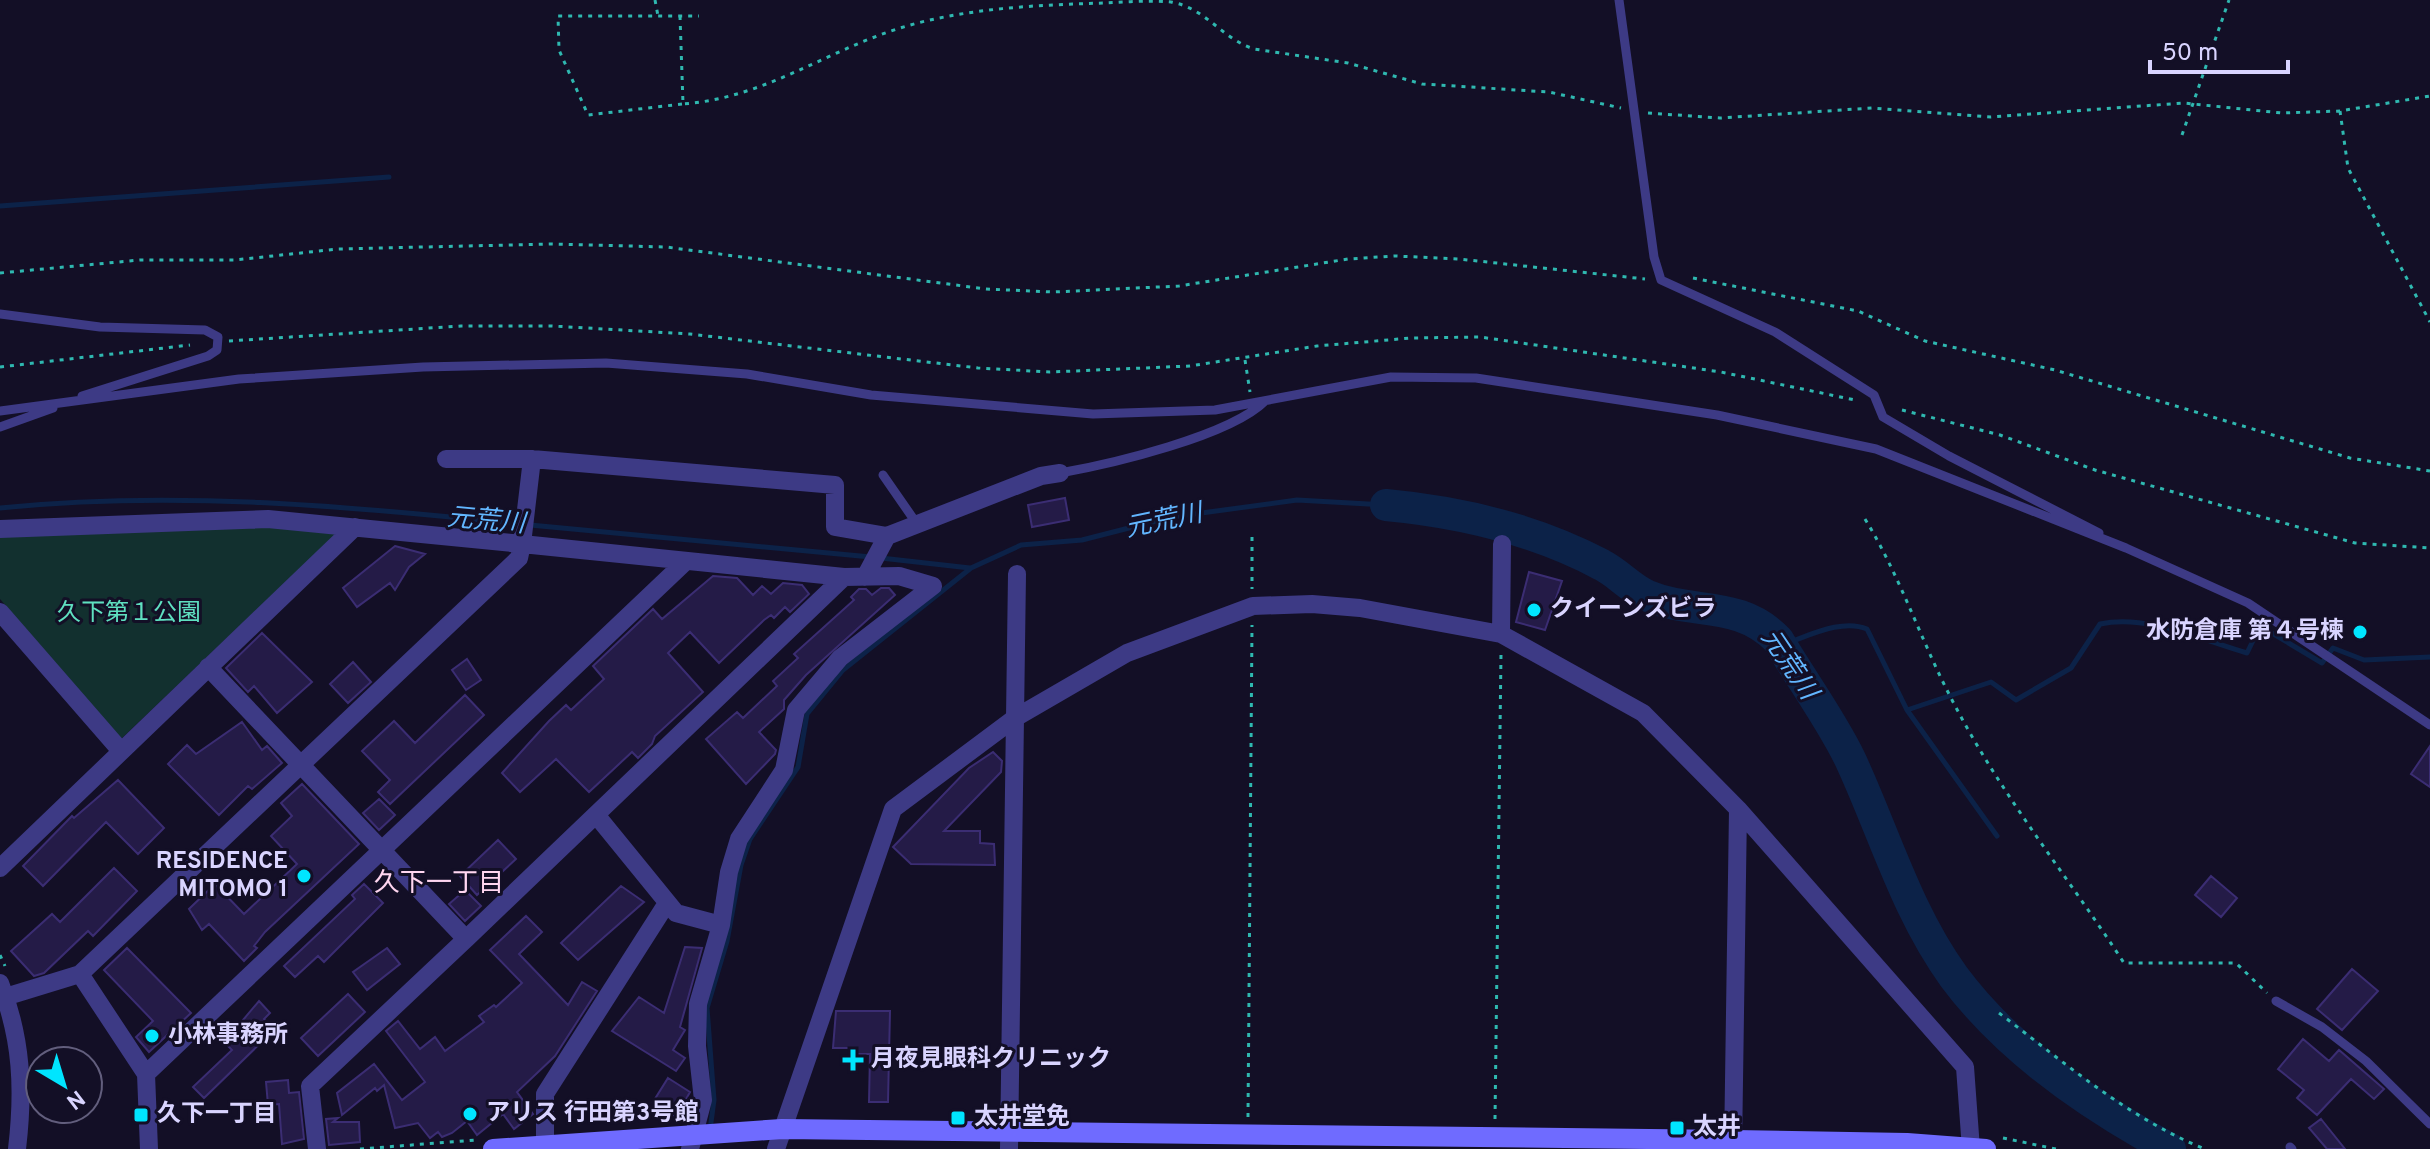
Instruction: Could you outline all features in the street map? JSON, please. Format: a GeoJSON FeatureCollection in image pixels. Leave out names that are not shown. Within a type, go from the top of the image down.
{"type":"FeatureCollection","features":[{"type":"Feature","properties":{"kind":"street"},"geometry":{"type":"LineString","coordinates":[[446,459],[532,459],[835,485],[835,527],[885,539]]}},
{"type":"Feature","properties":{"kind":"street"},"geometry":{"type":"LineString","coordinates":[[17,1149],[22,1071],[18,1038],[3,990],[80,974],[519,558],[532,459]]}},
{"type":"Feature","properties":{"kind":"street"},"geometry":{"type":"LineString","coordinates":[[866,572],[885,539],[1041,476],[1060,473]]}},
{"type":"Feature","properties":{"kind":"street"},"geometry":{"type":"LineString","coordinates":[[0,529],[268,519],[523,539],[684,563],[844,577],[866,572],[899,576],[933,586],[840,658],[796,710],[784,770],[739,839],[729,872],[721,925],[698,1004],[697,1046],[703,1100],[694,1141]]}},
{"type":"Feature","properties":{"kind":"street"},"geometry":{"type":"LineString","coordinates":[[0,868],[355,527]]}},
{"type":"Feature","properties":{"kind":"street"},"geometry":{"type":"LineString","coordinates":[[1501,634],[1502,544]]}},
{"type":"Feature","properties":{"kind":"street"},"geometry":{"type":"LineString","coordinates":[[146,1074],[684,563]]}},
{"type":"Feature","properties":{"kind":"street"},"geometry":{"type":"LineString","coordinates":[[1009,1140],[1017,574]]}},
{"type":"Feature","properties":{"kind":"street"},"geometry":{"type":"LineString","coordinates":[[317,1149],[310,1086],[597,816],[844,577]]}},
{"type":"Feature","properties":{"kind":"street"},"geometry":{"type":"LineString","coordinates":[[488,1144],[1247,1135],[1495,1137],[1733,1145],[1974,1145],[1965,1067],[1738,809],[1643,713],[1501,634],[1360,608],[1312,604],[1253,606],[1127,653],[1015,718],[893,809],[779,1139]]}},
{"type":"Feature","properties":{"kind":"street"},"geometry":{"type":"LineString","coordinates":[[0,612],[121,751]]}},
{"type":"Feature","properties":{"kind":"street"},"geometry":{"type":"LineString","coordinates":[[208,667],[466,939]]}},
{"type":"Feature","properties":{"kind":"street"},"geometry":{"type":"LineString","coordinates":[[1733,1145],[1738,809]]}},
{"type":"Feature","properties":{"kind":"street"},"geometry":{"type":"LineString","coordinates":[[597,816],[676,913],[721,925]]}},
{"type":"Feature","properties":{"kind":"street"},"geometry":{"type":"LineString","coordinates":[[545,1145],[545,1094],[667,903]]}},
{"type":"Feature","properties":{"kind":"street"},"geometry":{"type":"LineString","coordinates":[[80,974],[146,1074],[149,1149]]}},
{"type":"Feature","properties":{"kind":"lane"},"geometry":{"type":"LineString","coordinates":[[1619,0],[1654,257],[1661,280],[1775,332],[1874,395],[1883,417],[1949,456],[2126,548]]}},
{"type":"Feature","properties":{"kind":"lane"},"geometry":{"type":"LineString","coordinates":[[0,314],[100,327],[205,330],[214,332],[220,342],[217,350],[208,356],[0,427]]}},
{"type":"Feature","properties":{"kind":"lane"},"geometry":{"type":"LineString","coordinates":[[0,411],[239,379],[423,367],[606,363],[747,374],[871,395],[1093,414],[1215,410],[1391,377],[1476,378],[1717,415],[1876,449],[2126,548],[2248,603],[2430,725]]}},
{"type":"Feature","properties":{"kind":"lane"},"geometry":{"type":"LineString","coordinates":[[1060,473],[1119,462],[1165,447],[1253,413],[1265,401]]}},
{"type":"Feature","properties":{"kind":"lane"},"geometry":{"type":"LineString","coordinates":[[883,475],[917,524]]}},
{"type":"Feature","properties":{"kind":"lane"},"geometry":{"type":"LineString","coordinates":[[2276,1001],[2322,1027],[2366,1061],[2430,1124]]}},
{"type":"Feature","properties":{"kind":"path"},"geometry":{"type":"LineString","coordinates":[[655,0],[658,16]]}},
{"type":"Feature","properties":{"kind":"path"},"geometry":{"type":"LineString","coordinates":[[1048,0],[1052,4]]}},
{"type":"Feature","properties":{"kind":"path"},"geometry":{"type":"LineString","coordinates":[[2182,135],[2229,0]]}},
{"type":"Feature","properties":{"kind":"path"},"geometry":{"type":"LineString","coordinates":[[699,16],[558,16],[559,50],[588,115],[734,98],[901,28],[975,12],[1052,4],[1146,1],[1191,7],[1241,45],[1254,49],[1348,63],[1422,84],[1549,92],[1635,112],[1720,118],[1872,108],[1991,117],[2194,104],[2282,113],[2340,111],[2430,96]]}},
{"type":"Feature","properties":{"kind":"path"},"geometry":{"type":"LineString","coordinates":[[680,16],[683,104]]}},
{"type":"Feature","properties":{"kind":"path"},"geometry":{"type":"LineString","coordinates":[[2340,111],[2348,168],[2430,322]]}},
{"type":"Feature","properties":{"kind":"path"},"geometry":{"type":"LineString","coordinates":[[0,273],[140,260],[235,260],[338,249],[552,244],[666,247],[986,289],[1053,292],[1179,286],[1348,259],[1395,256],[1459,259],[1661,280],[1693,278],[1858,311],[1925,341],[2069,374],[2350,458],[2430,471]]}},
{"type":"Feature","properties":{"kind":"path"},"geometry":{"type":"LineString","coordinates":[[0,367],[220,342],[461,326],[552,326],[706,336],[978,368],[1050,372],[1190,366],[1317,346],[1411,338],[1480,337],[1721,372],[1878,405],[2000,435],[2095,470],[2355,543],[2430,548]]}},
{"type":"Feature","properties":{"kind":"path"},"geometry":{"type":"LineString","coordinates":[[1245,359],[1251,403]]}},
{"type":"Feature","properties":{"kind":"path"},"geometry":{"type":"LineString","coordinates":[[1865,519],[1889,559],[1950,697],[2012,803],[2124,963],[2236,963],[2276,1001]]}},
{"type":"Feature","properties":{"kind":"path"},"geometry":{"type":"LineString","coordinates":[[1247,1135],[1252,537]]}},
{"type":"Feature","properties":{"kind":"path"},"geometry":{"type":"LineString","coordinates":[[1495,1137],[1501,634]]}},
{"type":"Feature","properties":{"kind":"path"},"geometry":{"type":"LineString","coordinates":[[1999,1013],[2123,1106],[2166,1133],[2205,1149]]}},
{"type":"Feature","properties":{"kind":"path"},"geometry":{"type":"LineString","coordinates":[[360,1149],[488,1144]]}},
{"type":"Feature","properties":{"kind":"path"},"geometry":{"type":"LineString","coordinates":[[1974,1145],[2056,1149]]}},
{"type":"Feature","properties":{"kind":"green space","name":"久下第１公園"},"geometry":{"type":"Polygon","coordinates":[[[257,525],[338,532],[121,739],[0,599],[0,535],[257,525]]]}},
{"type":"Feature","properties":{"kind":"building"},"geometry":{"type":"Polygon","coordinates":[[[1065,498],[1069,520],[1032,527],[1028,505],[1065,498]]]}},
{"type":"Feature","properties":{"kind":"building"},"geometry":{"type":"Polygon","coordinates":[[[395,546],[425,554],[409,567],[395,590],[390,583],[357,607],[343,588],[395,546]]]}},
{"type":"Feature","properties":{"kind":"building","name":"クイーンズビラ"},"geometry":{"type":"Polygon","coordinates":[[[1529,572],[1562,581],[1545,630],[1516,622],[1529,572]]]}},
{"type":"Feature","properties":{"kind":"building"},"geometry":{"type":"Polygon","coordinates":[[[713,576],[737,578],[753,595],[762,586],[771,594],[783,583],[802,585],[809,594],[790,612],[785,607],[774,618],[771,615],[764,620],[719,663],[690,632],[668,653],[703,692],[655,736],[652,744],[638,758],[632,752],[589,792],[556,759],[520,792],[502,773],[566,705],[571,710],[604,679],[593,666],[653,609],[662,619],[713,576]]]}},
{"type":"Feature","properties":{"kind":"building"},"geometry":{"type":"Polygon","coordinates":[[[881,588],[889,588],[895,595],[806,675],[784,700],[784,709],[759,732],[776,750],[775,754],[746,784],[706,739],[737,712],[743,718],[777,686],[773,681],[798,658],[794,654],[854,600],[851,597],[859,589],[866,589],[872,595],[881,588]]]}},
{"type":"Feature","properties":{"kind":"building"},"geometry":{"type":"Polygon","coordinates":[[[262,633],[312,682],[277,713],[254,686],[248,692],[226,668],[262,633]]]}},
{"type":"Feature","properties":{"kind":"building"},"geometry":{"type":"Polygon","coordinates":[[[467,659],[481,680],[466,690],[452,670],[467,659]]]}},
{"type":"Feature","properties":{"kind":"building"},"geometry":{"type":"Polygon","coordinates":[[[353,662],[371,682],[348,703],[330,684],[353,662]]]}},
{"type":"Feature","properties":{"kind":"building"},"geometry":{"type":"Polygon","coordinates":[[[465,695],[484,715],[390,804],[378,792],[390,780],[362,751],[394,721],[415,743],[465,695]]]}},
{"type":"Feature","properties":{"kind":"building"},"geometry":{"type":"Polygon","coordinates":[[[242,722],[262,750],[267,746],[282,763],[252,789],[248,786],[219,815],[168,764],[187,745],[196,754],[242,722]]]}},
{"type":"Feature","properties":{"kind":"building"},"geometry":{"type":"Polygon","coordinates":[[[2430,746],[2430,787],[2411,774],[2430,746]]]}},
{"type":"Feature","properties":{"kind":"building"},"geometry":{"type":"Polygon","coordinates":[[[993,752],[1002,761],[1001,772],[944,831],[980,831],[980,843],[994,844],[995,865],[911,864],[893,847],[969,768],[993,752]]]}},
{"type":"Feature","properties":{"kind":"building"},"geometry":{"type":"Polygon","coordinates":[[[118,780],[164,828],[138,854],[106,822],[43,886],[23,866],[72,816],[74,818],[118,780]]]}},
{"type":"Feature","properties":{"kind":"building"},"geometry":{"type":"Polygon","coordinates":[[[302,784],[359,844],[265,932],[254,946],[257,948],[244,961],[209,924],[202,930],[189,909],[215,884],[244,914],[297,864],[271,836],[292,816],[281,803],[302,784]]]}},
{"type":"Feature","properties":{"kind":"building"},"geometry":{"type":"Polygon","coordinates":[[[379,799],[395,815],[379,830],[363,813],[379,799]]]}},
{"type":"Feature","properties":{"kind":"building"},"geometry":{"type":"Polygon","coordinates":[[[498,840],[516,859],[477,895],[460,876],[498,840]]]}},
{"type":"Feature","properties":{"kind":"building"},"geometry":{"type":"Polygon","coordinates":[[[114,868],[137,891],[93,936],[88,931],[44,973],[34,976],[11,951],[52,914],[60,922],[114,868]]]}},
{"type":"Feature","properties":{"kind":"building"},"geometry":{"type":"Polygon","coordinates":[[[2211,876],[2237,898],[2221,917],[2195,895],[2211,876]]]}},
{"type":"Feature","properties":{"kind":"building"},"geometry":{"type":"Polygon","coordinates":[[[364,884],[383,903],[324,962],[318,956],[295,977],[284,966],[355,899],[352,895],[364,884]]]}},
{"type":"Feature","properties":{"kind":"building"},"geometry":{"type":"Polygon","coordinates":[[[621,886],[644,902],[578,960],[561,943],[621,886]]]}},
{"type":"Feature","properties":{"kind":"building"},"geometry":{"type":"Polygon","coordinates":[[[465,890],[481,906],[465,921],[449,904],[465,890]]]}},
{"type":"Feature","properties":{"kind":"building"},"geometry":{"type":"Polygon","coordinates":[[[526,916],[542,932],[519,954],[568,1005],[582,982],[597,991],[555,1056],[517,1092],[533,1114],[514,1129],[503,1114],[477,1135],[467,1121],[452,1133],[442,1137],[438,1132],[430,1138],[418,1123],[395,1128],[384,1085],[377,1091],[375,1088],[342,1115],[337,1093],[374,1064],[402,1100],[425,1082],[386,1031],[398,1021],[420,1049],[435,1037],[445,1051],[484,1022],[479,1016],[494,1005],[496,1007],[522,983],[490,950],[526,916]]]}},
{"type":"Feature","properties":{"kind":"building"},"geometry":{"type":"Polygon","coordinates":[[[685,947],[702,948],[680,1027],[685,1030],[673,1050],[685,1058],[676,1071],[612,1031],[639,997],[664,1013],[685,947]]]}},
{"type":"Feature","properties":{"kind":"building"},"geometry":{"type":"Polygon","coordinates":[[[127,948],[191,1013],[149,1052],[136,1037],[153,1021],[104,970],[127,948]]]}},
{"type":"Feature","properties":{"kind":"building"},"geometry":{"type":"Polygon","coordinates":[[[387,948],[400,964],[367,990],[353,972],[387,948]]]}},
{"type":"Feature","properties":{"kind":"building"},"geometry":{"type":"Polygon","coordinates":[[[2352,969],[2378,991],[2342,1030],[2317,1009],[2352,969]]]}},
{"type":"Feature","properties":{"kind":"building"},"geometry":{"type":"Polygon","coordinates":[[[348,994],[365,1012],[318,1056],[301,1038],[348,994]]]}},
{"type":"Feature","properties":{"kind":"building"},"geometry":{"type":"Polygon","coordinates":[[[259,1001],[270,1013],[264,1019],[274,1030],[204,1098],[193,1087],[232,1050],[226,1044],[247,1024],[243,1020],[259,1001]]]}},
{"type":"Feature","properties":{"kind":"building"},"geometry":{"type":"Polygon","coordinates":[[[836,1011],[890,1011],[888,1102],[869,1102],[870,1054],[857,1054],[857,1048],[833,1048],[836,1011]]]}},
{"type":"Feature","properties":{"kind":"building"},"geometry":{"type":"Polygon","coordinates":[[[2303,1039],[2329,1061],[2339,1050],[2384,1089],[2374,1099],[2351,1079],[2317,1115],[2297,1098],[2304,1090],[2278,1069],[2303,1039]]]}},
{"type":"Feature","properties":{"kind":"building"},"geometry":{"type":"Polygon","coordinates":[[[668,1078],[690,1092],[676,1117],[653,1102],[668,1078]]]}},
{"type":"Feature","properties":{"kind":"building"},"geometry":{"type":"Polygon","coordinates":[[[288,1080],[289,1093],[299,1092],[304,1139],[282,1144],[279,1104],[268,1105],[266,1082],[288,1080]]]}},
{"type":"Feature","properties":{"kind":"building"},"geometry":{"type":"Polygon","coordinates":[[[338,1118],[333,1122],[359,1122],[360,1142],[329,1145],[326,1119],[338,1118]]]}},
{"type":"Feature","properties":{"kind":"building"},"geometry":{"type":"Polygon","coordinates":[[[2321,1119],[2345,1149],[2327,1149],[2309,1128],[2321,1119]]]}},
{"type":"Feature","properties":{"kind":"waterway"},"geometry":{"type":"LineString","coordinates":[[0,206],[389,177]]}},
{"type":"Feature","properties":{"kind":"waterway","name":"元荒川"},"geometry":{"type":"LineString","coordinates":[[0,508],[130,500],[195,500],[325,506],[520,524]]}},
{"type":"Feature","properties":{"kind":"waterway","name":"元荒川"},"geometry":{"type":"LineString","coordinates":[[710,1130],[714,1100],[707,1008],[727,941],[741,865],[750,839],[798,767],[807,714],[843,670],[971,568],[1021,545],[1082,540],[1172,517],[1297,500],[1386,505]]}},
{"type":"Feature","properties":{"kind":"waterway","name":"元荒川"},"geometry":{"type":"LineString","coordinates":[[1386,505],[1442,512],[1524,532],[1602,565],[1648,596],[1732,614],[1763,627],[1778,640],[1842,744],[1909,898],[1954,977],[2025,1053],[2081,1095],[2170,1149]]}},
{"type":"Feature","properties":{"kind":"waterway","name":"元荒川"},"geometry":{"type":"LineString","coordinates":[[530,525],[871,557]]}},
{"type":"Feature","properties":{"kind":"waterway","name":"元荒川"},"geometry":{"type":"LineString","coordinates":[[881,558],[970,568]]}},
{"type":"Feature","properties":{"kind":"waterway"},"geometry":{"type":"LineString","coordinates":[[1781,645],[1835,627],[1867,629],[1907,710],[1991,682],[2016,700],[2071,668],[2100,624],[2118,622],[2155,625],[2247,653],[2260,626],[2322,663],[2333,648],[2364,660],[2430,657]]}},
{"type":"Feature","properties":{"kind":"waterway"},"geometry":{"type":"LineString","coordinates":[[1907,710],[1997,836]]}},
{"type":"Feature","properties":{"kind":"place","name":"クイーンズビラ"},"geometry":{"type":"Point","coordinates":[1534,610]}},
{"type":"Feature","properties":{"kind":"place","name":"水防倉庫 第４号楝"},"geometry":{"type":"Point","coordinates":[2360,632]}},
{"type":"Feature","properties":{"kind":"place","name":"RESIDENCE MITOMO 1"},"geometry":{"type":"Point","coordinates":[304,876]}},
{"type":"Feature","properties":{"kind":"place","name":"小林事務所"},"geometry":{"type":"Point","coordinates":[152,1036]}},
{"type":"Feature","properties":{"kind":"place","name":"月夜見眼科クリニック"},"geometry":{"type":"Point","coordinates":[853,1060]}},
{"type":"Feature","properties":{"kind":"place","name":"アリス 行田第3号館"},"geometry":{"type":"Point","coordinates":[470,1114]}},
{"type":"Feature","properties":{"kind":"place","name":"久下一丁目"},"geometry":{"type":"Point","coordinates":[141,1115]}},
{"type":"Feature","properties":{"kind":"place","name":"太井堂免"},"geometry":{"type":"Point","coordinates":[958,1118]}},
{"type":"Feature","properties":{"kind":"place","name":"太井"},"geometry":{"type":"Point","coordinates":[1677,1128]}},
{"type":"Feature","properties":{"kind":"district","name":"久下一丁目"},"geometry":{"type":"Point","coordinates":[439,884]}}]}
